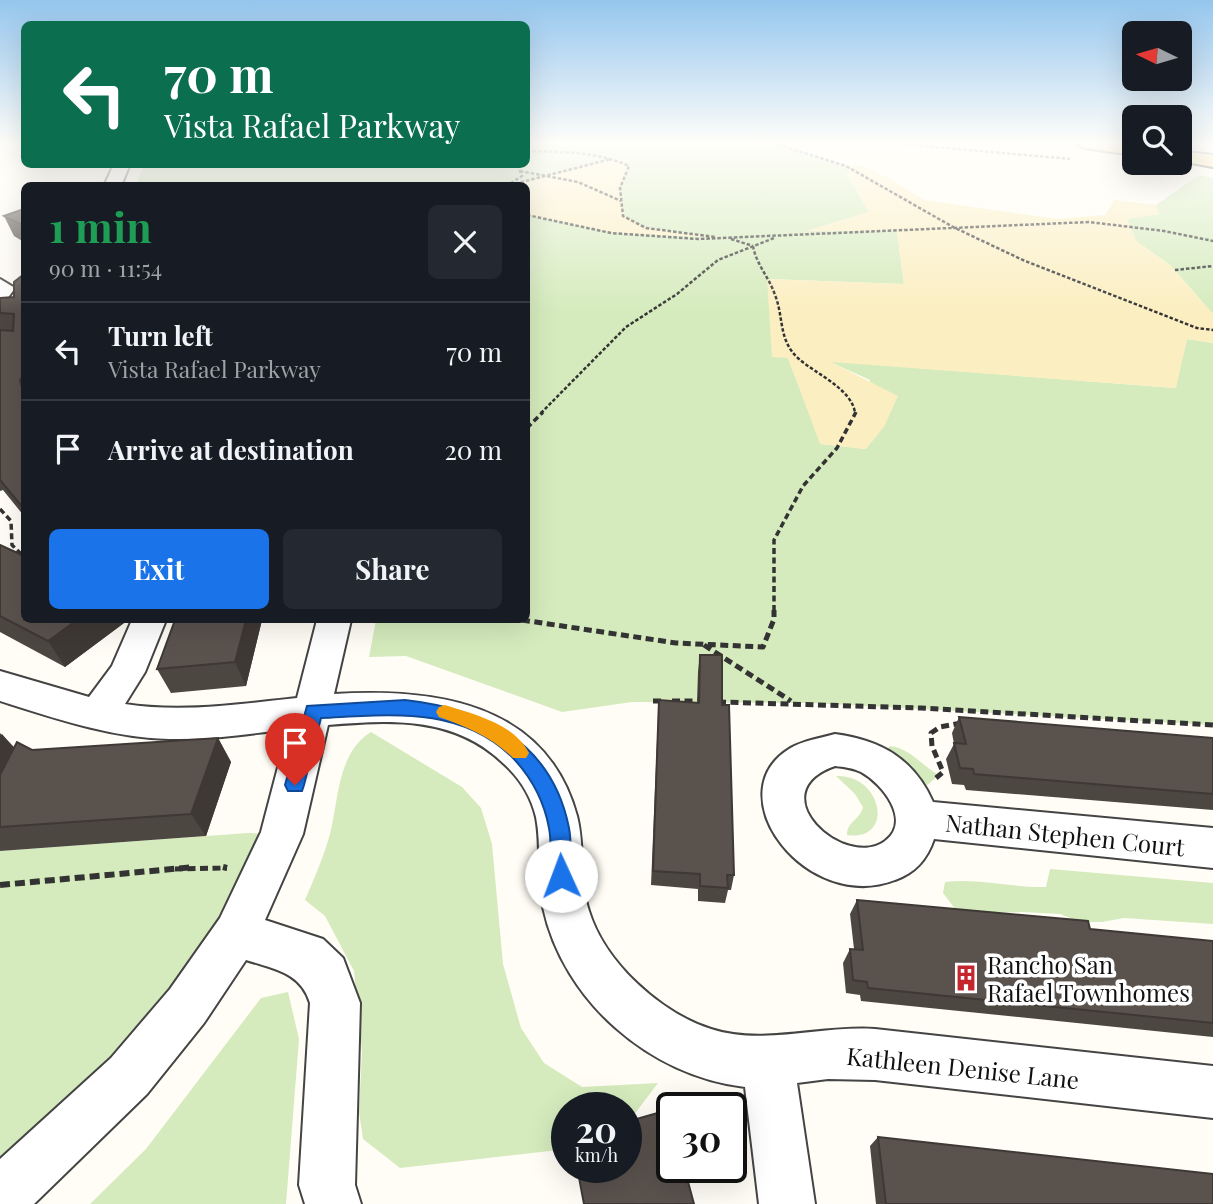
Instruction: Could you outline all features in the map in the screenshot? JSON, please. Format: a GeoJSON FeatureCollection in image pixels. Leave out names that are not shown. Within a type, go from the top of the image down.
{"type":"FeatureCollection","features":[{"type":"Feature","properties":{"kind":"street"},"geometry":{"type":"LineString","coordinates":[[0,285],[5,288],[4,306]]}},
{"type":"Feature","properties":{"kind":"street"},"geometry":{"type":"LineString","coordinates":[[98,714],[127,672],[148,623]]}},
{"type":"Feature","properties":{"kind":"street"},"geometry":{"type":"LineString","coordinates":[[0,1197],[129,1076],[187,1006],[236,934],[282,834],[333,623]]}},
{"type":"Feature","properties":{"kind":"street","name":"Kathleen Denise Lane"},"geometry":{"type":"LineString","coordinates":[[0,685],[98,714],[170,724],[405,707],[444,711],[478,723],[508,741],[530,764],[546,788],[559,828],[561,876],[568,919],[588,962],[617,999],[661,1034],[715,1056],[768,1063],[844,1053],[1213,1092]]}},
{"type":"Feature","properties":{"kind":"street","name":"Nathan Stephen Court"},"geometry":{"type":"LineString","coordinates":[[914,806],[1213,848]]}},
{"type":"Feature","properties":{"kind":"street"},"geometry":{"type":"LineString","coordinates":[[236,934],[306,956],[326,975],[335,1003],[327,1185],[334,1204]]}},
{"type":"Feature","properties":{"kind":"street"},"geometry":{"type":"LineString","coordinates":[[768,1063],[787,1204]]}},
{"type":"Feature","properties":{"kind":"path"},"geometry":{"type":"LineString","coordinates":[[618,199],[622,201],[623,216],[646,228],[728,238],[754,246]]}},
{"type":"Feature","properties":{"kind":"path"},"geometry":{"type":"LineString","coordinates":[[904,199],[953,227],[1025,261],[1197,328],[1213,330]]}},
{"type":"Feature","properties":{"kind":"path"},"geometry":{"type":"LineString","coordinates":[[530,216],[611,233],[698,239],[1089,222],[1164,231],[1213,241]]}},
{"type":"Feature","properties":{"kind":"path"},"geometry":{"type":"LineString","coordinates":[[530,425],[626,327],[677,294],[718,261],[778,236]]}},
{"type":"Feature","properties":{"kind":"path"},"geometry":{"type":"LineString","coordinates":[[530,621],[704,644],[762,647],[774,619],[775,540],[803,485],[836,448],[856,411],[838,387],[796,356],[780,329],[776,296],[755,257],[754,246]]}},
{"type":"Feature","properties":{"kind":"path"},"geometry":{"type":"LineString","coordinates":[[1175,270],[1213,266]]}},
{"type":"Feature","properties":{"kind":"path"},"geometry":{"type":"LineString","coordinates":[[0,509],[10,516],[13,525],[12,545],[21,553]]}},
{"type":"Feature","properties":{"kind":"path"},"geometry":{"type":"LineString","coordinates":[[704,644],[793,702]]}},
{"type":"Feature","properties":{"kind":"path"},"geometry":{"type":"LineString","coordinates":[[653,701],[793,702],[1213,725]]}},
{"type":"Feature","properties":{"kind":"path"},"geometry":{"type":"LineString","coordinates":[[914,806],[928,786],[943,772],[932,746],[931,733],[954,723],[968,724]]}},
{"type":"Feature","properties":{"kind":"path"},"geometry":{"type":"LineString","coordinates":[[0,885],[211,866],[235,868]]}},
{"type":"Feature","properties":{"kind":"green space"},"geometry":{"type":"Polygon","coordinates":[[[530,199],[862,199],[869,212],[810,230],[897,231],[904,284],[768,279],[788,358],[821,444],[866,449],[870,380],[828,361],[1175,388],[1187,339],[1213,343],[1213,725],[810,703],[632,702],[562,712],[406,656],[369,657],[375,623],[530,623],[530,199]]]}},
{"type":"Feature","properties":{"kind":"green space"},"geometry":{"type":"Polygon","coordinates":[[[1164,199],[1213,199],[1213,314],[1170,265],[1136,241],[1127,219],[1159,214],[1156,205],[1164,199]]]}},
{"type":"Feature","properties":{"kind":"green space"},"geometry":{"type":"Polygon","coordinates":[[[371,732],[462,787],[481,808],[492,844],[503,964],[521,1028],[544,1063],[582,1087],[658,1083],[642,1104],[642,1092],[551,1092],[551,1151],[400,1168],[363,1139],[359,1112],[362,1052],[354,971],[325,916],[305,900],[328,842],[345,764],[360,741],[371,732]]]}},
{"type":"Feature","properties":{"kind":"green space"},"geometry":{"type":"Polygon","coordinates":[[[890,746],[910,754],[939,775],[925,787],[913,771],[886,750],[890,746]]]}},
{"type":"Feature","properties":{"kind":"green space"},"geometry":{"type":"Polygon","coordinates":[[[836,776],[852,778],[864,785],[873,796],[877,819],[872,828],[862,834],[847,835],[849,827],[863,807],[855,794],[836,776]]]}},
{"type":"Feature","properties":{"kind":"green space"},"geometry":{"type":"Polygon","coordinates":[[[248,833],[282,834],[254,900],[0,1197],[0,851],[248,833]]]}},
{"type":"Feature","properties":{"kind":"green space"},"geometry":{"type":"Polygon","coordinates":[[[1050,869],[1213,883],[1213,924],[1124,918],[1080,922],[1060,914],[1022,912],[959,914],[943,893],[945,882],[958,881],[1046,887],[1050,869]]]}},
{"type":"Feature","properties":{"kind":"green space"},"geometry":{"type":"Polygon","coordinates":[[[288,992],[299,1039],[286,1204],[90,1204],[146,1149],[261,998],[288,992]]]}},
{"type":"Feature","properties":{"kind":"sand"},"geometry":{"type":"Polygon","coordinates":[[[530,199],[622,199],[624,216],[646,228],[728,238],[615,233],[530,216],[530,199]]]}},
{"type":"Feature","properties":{"kind":"sand"},"geometry":{"type":"Polygon","coordinates":[[[862,199],[923,199],[1057,219],[1105,215],[1114,200],[1156,205],[1160,214],[1127,219],[1136,241],[1170,265],[1213,314],[1213,343],[1187,339],[1176,388],[831,362],[898,396],[884,427],[866,449],[820,444],[788,358],[772,357],[767,279],[904,284],[897,231],[806,231],[869,212],[862,199]]]}},
{"type":"Feature","properties":{"kind":"building"},"geometry":{"type":"Polygon","coordinates":[[[21,210],[21,224],[4,216],[21,210]]]}},
{"type":"Feature","properties":{"kind":"building"},"geometry":{"type":"Polygon","coordinates":[[[21,276],[21,505],[0,480],[0,330],[13,331],[14,314],[0,313],[0,298],[14,297],[14,282],[21,276]]]}},
{"type":"Feature","properties":{"kind":"building"},"geometry":{"type":"Polygon","coordinates":[[[0,545],[21,555],[21,623],[73,623],[48,641],[0,616],[0,545]]]}},
{"type":"Feature","properties":{"kind":"building"},"geometry":{"type":"Polygon","coordinates":[[[174,623],[245,623],[235,662],[157,669],[174,623]]]}},
{"type":"Feature","properties":{"kind":"building"},"geometry":{"type":"Polygon","coordinates":[[[700,655],[722,655],[722,705],[729,705],[734,875],[727,875],[728,888],[700,886],[700,874],[653,871],[659,700],[699,703],[700,655]]]}},
{"type":"Feature","properties":{"kind":"building"},"geometry":{"type":"Polygon","coordinates":[[[959,717],[1213,738],[1213,794],[974,774],[973,769],[960,768],[954,743],[966,744],[959,717]]]}},
{"type":"Feature","properties":{"kind":"building"},"geometry":{"type":"Polygon","coordinates":[[[218,738],[191,814],[0,827],[0,775],[17,742],[32,750],[218,738]]]}},
{"type":"Feature","properties":{"kind":"building"},"geometry":{"type":"Polygon","coordinates":[[[857,900],[1088,921],[1090,929],[1213,941],[1213,1023],[868,988],[867,982],[853,980],[850,949],[863,950],[857,900]]]}},
{"type":"Feature","properties":{"kind":"building"},"geometry":{"type":"Polygon","coordinates":[[[656,1113],[656,1183],[688,1183],[694,1204],[584,1204],[580,1183],[642,1183],[642,1117],[656,1113]]]}},
{"type":"Feature","properties":{"kind":"building"},"geometry":{"type":"Polygon","coordinates":[[[878,1137],[1213,1174],[1213,1204],[886,1204],[878,1137]]]}},
{"type":"Feature","properties":{"kind":"slow traffic"},"geometry":{"type":"LineString","coordinates":[[445,712],[478,723],[508,741],[520,753]]}},
{"type":"Feature","properties":{"kind":"place","name":"Rancho San Rafael Townhomes"},"geometry":{"type":"Point","coordinates":[966,978]}},
{"type":"Feature","properties":{"kind":"route"},"geometry":{"type":"LineString","coordinates":[[295,785],[313,712],[405,707],[444,711],[478,723],[508,741],[530,764],[546,788],[559,828],[561,876]]}}]}
